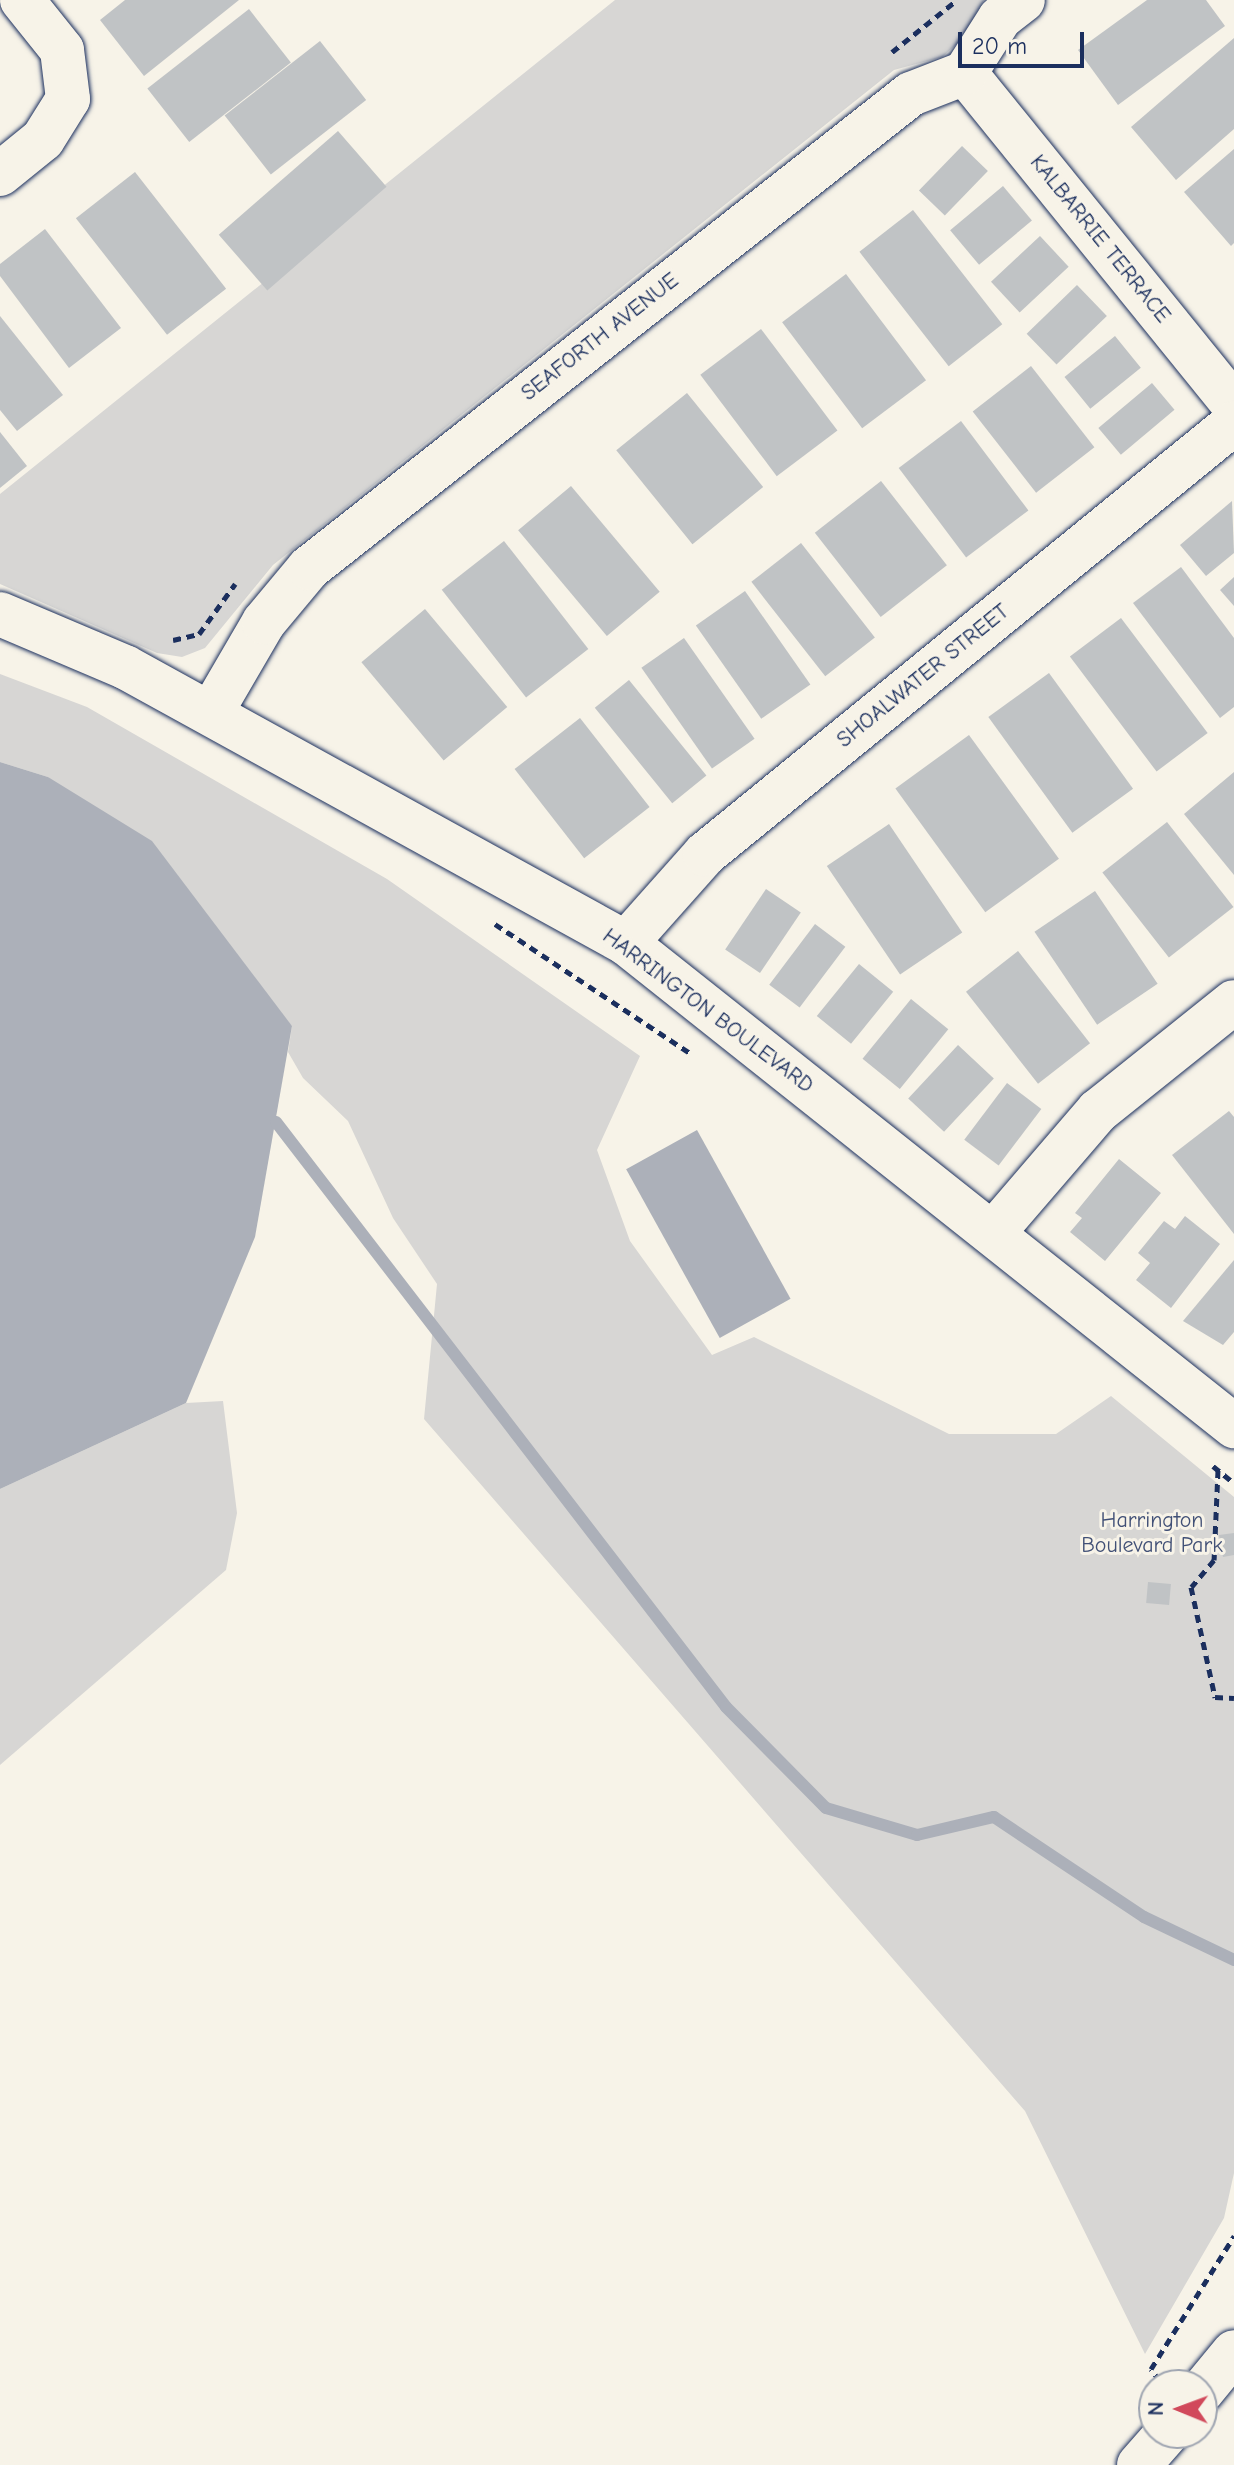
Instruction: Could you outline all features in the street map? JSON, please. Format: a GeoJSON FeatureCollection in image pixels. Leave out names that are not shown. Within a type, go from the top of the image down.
{"type":"FeatureCollection","features":[{"type":"Feature","properties":{"kind":"main road"},"geometry":{"type":"LineString","coordinates":[[0,174],[43,139],[68,99],[62,50],[22,0]]}},
{"type":"Feature","properties":{"kind":"main road"},"geometry":{"type":"LineString","coordinates":[[965,73],[1000,18],[1023,0]]}},
{"type":"Feature","properties":{"kind":"main road","name":"KALBARRIE TERRACE"},"geometry":{"type":"LineString","coordinates":[[965,73],[1234,405]]}},
{"type":"Feature","properties":{"kind":"main road","name":"SEAFORTH AVENUE"},"geometry":{"type":"LineString","coordinates":[[211,713],[264,622],[309,568],[911,94],[965,73]]}},
{"type":"Feature","properties":{"kind":"main road","name":"SHOALWATER STREET"},"geometry":{"type":"LineString","coordinates":[[626,943],[705,854],[1234,423]]}},
{"type":"Feature","properties":{"kind":"main road","name":"HARRINGTON BOULEVARD"},"geometry":{"type":"LineString","coordinates":[[0,614],[211,713],[626,943],[1234,1426]]}},
{"type":"Feature","properties":{"kind":"main road"},"geometry":{"type":"LineString","coordinates":[[993,1233],[1098,1111],[1234,1002]]}},
{"type":"Feature","properties":{"kind":"main road"},"geometry":{"type":"LineString","coordinates":[[1218,2372],[1234,2352]]}},
{"type":"Feature","properties":{"kind":"main road"},"geometry":{"type":"LineString","coordinates":[[1139,2465],[1153,2449]]}},
{"type":"Feature","properties":{"kind":"path"},"geometry":{"type":"LineString","coordinates":[[485,917],[699,1059]]}},
{"type":"Feature","properties":{"kind":"path"},"geometry":{"type":"LineString","coordinates":[[1206,1461],[1234,1483]]}},
{"type":"Feature","properties":{"kind":"path"},"geometry":{"type":"LineString","coordinates":[[1218,1470],[1214,1560],[1191,1587],[1215,1697],[1234,1698]]}},
{"type":"Feature","properties":{"kind":"path"},"geometry":{"type":"LineString","coordinates":[[1151,2369],[1234,2236]]}},
{"type":"Feature","properties":{"kind":"green space"},"geometry":{"type":"Polygon","coordinates":[[[615,0],[984,0],[961,40],[942,57],[894,70],[273,565],[205,648],[182,657],[157,653],[0,584],[0,494],[615,0]]]}},
{"type":"Feature","properties":{"kind":"green space","name":"Harrington Boulevard Park"},"geometry":{"type":"Polygon","coordinates":[[[0,674],[87,707],[387,879],[640,1056],[597,1150],[630,1241],[712,1355],[754,1337],[949,1434],[1056,1434],[1111,1396],[1234,1497],[1234,2173],[1224,2218],[1145,2354],[1025,2111],[424,1419],[437,1284],[393,1218],[348,1121],[303,1078],[288,1052],[292,1026],[48,777],[0,762],[0,674]]]}},
{"type":"Feature","properties":{"kind":"green space"},"geometry":{"type":"Polygon","coordinates":[[[223,1401],[237,1513],[226,1570],[0,1765],[0,1489],[186,1403],[223,1401]]]}},
{"type":"Feature","properties":{"kind":"shaded area"},"geometry":{"type":"Polygon","coordinates":[[[0,762],[48,777],[152,841],[292,1026],[255,1237],[186,1403],[0,1489],[0,762]]]}},
{"type":"Feature","properties":{"kind":"shaded area"},"geometry":{"type":"Polygon","coordinates":[[[697,1130],[791,1299],[720,1338],[626,1169],[697,1130]]]}},
{"type":"Feature","properties":{"kind":"building"},"geometry":{"type":"Polygon","coordinates":[[[125,0],[239,0],[144,76],[100,20],[125,0]]]}},
{"type":"Feature","properties":{"kind":"building"},"geometry":{"type":"Polygon","coordinates":[[[1147,0],[1206,0],[1225,26],[1118,105],[1078,50],[1147,0]]]}},
{"type":"Feature","properties":{"kind":"building"},"geometry":{"type":"Polygon","coordinates":[[[249,9],[291,63],[189,142],[147,88],[249,9]]]}},
{"type":"Feature","properties":{"kind":"building"},"geometry":{"type":"Polygon","coordinates":[[[1234,38],[1234,129],[1176,180],[1131,127],[1234,38]]]}},
{"type":"Feature","properties":{"kind":"building"},"geometry":{"type":"Polygon","coordinates":[[[320,41],[366,100],[271,175],[225,115],[320,41]]]}},
{"type":"Feature","properties":{"kind":"building"},"geometry":{"type":"Polygon","coordinates":[[[338,131],[387,187],[267,291],[219,235],[338,131]]]}},
{"type":"Feature","properties":{"kind":"building"},"geometry":{"type":"Polygon","coordinates":[[[962,146],[988,171],[945,216],[919,191],[962,146]]]}},
{"type":"Feature","properties":{"kind":"building"},"geometry":{"type":"Polygon","coordinates":[[[1234,149],[1234,243],[1231,246],[1184,192],[1234,149]]]}},
{"type":"Feature","properties":{"kind":"building"},"geometry":{"type":"Polygon","coordinates":[[[135,172],[226,289],[167,335],[76,218],[135,172]]]}},
{"type":"Feature","properties":{"kind":"building"},"geometry":{"type":"Polygon","coordinates":[[[1003,186],[1032,220],[979,265],[950,230],[1003,186]]]}},
{"type":"Feature","properties":{"kind":"building"},"geometry":{"type":"Polygon","coordinates":[[[913,210],[1002,324],[949,366],[859,252],[913,210]]]}},
{"type":"Feature","properties":{"kind":"building"},"geometry":{"type":"Polygon","coordinates":[[[45,229],[121,328],[69,368],[0,276],[0,264],[45,229]]]}},
{"type":"Feature","properties":{"kind":"building"},"geometry":{"type":"Polygon","coordinates":[[[1040,236],[1069,267],[1020,312],[991,282],[1040,236]]]}},
{"type":"Feature","properties":{"kind":"building"},"geometry":{"type":"Polygon","coordinates":[[[846,274],[926,380],[862,428],[782,322],[846,274]]]}},
{"type":"Feature","properties":{"kind":"building"},"geometry":{"type":"Polygon","coordinates":[[[1077,285],[1107,316],[1057,365],[1027,334],[1077,285]]]}},
{"type":"Feature","properties":{"kind":"building"},"geometry":{"type":"Polygon","coordinates":[[[0,316],[63,395],[17,431],[0,410],[0,316]]]}},
{"type":"Feature","properties":{"kind":"building"},"geometry":{"type":"Polygon","coordinates":[[[761,329],[837,430],[777,476],[700,375],[761,329]]]}},
{"type":"Feature","properties":{"kind":"building"},"geometry":{"type":"Polygon","coordinates":[[[1115,336],[1141,368],[1090,409],[1064,377],[1115,336]]]}},
{"type":"Feature","properties":{"kind":"building"},"geometry":{"type":"Polygon","coordinates":[[[1031,366],[1094,447],[1036,493],[973,412],[1031,366]]]}},
{"type":"Feature","properties":{"kind":"building"},"geometry":{"type":"Polygon","coordinates":[[[1152,383],[1174,410],[1121,455],[1098,428],[1152,383]]]}},
{"type":"Feature","properties":{"kind":"building"},"geometry":{"type":"Polygon","coordinates":[[[687,393],[763,487],[692,544],[616,450],[687,393]]]}},
{"type":"Feature","properties":{"kind":"building"},"geometry":{"type":"Polygon","coordinates":[[[961,421],[1028,510],[966,557],[899,468],[961,421]]]}},
{"type":"Feature","properties":{"kind":"building"},"geometry":{"type":"Polygon","coordinates":[[[0,432],[27,466],[0,488],[0,432]]]}},
{"type":"Feature","properties":{"kind":"building"},"geometry":{"type":"Polygon","coordinates":[[[881,481],[947,565],[881,617],[815,533],[881,481]]]}},
{"type":"Feature","properties":{"kind":"building"},"geometry":{"type":"Polygon","coordinates":[[[571,486],[660,592],[607,636],[518,530],[571,486]]]}},
{"type":"Feature","properties":{"kind":"building"},"geometry":{"type":"Polygon","coordinates":[[[1232,501],[1234,553],[1206,576],[1180,545],[1232,501]]]}},
{"type":"Feature","properties":{"kind":"building"},"geometry":{"type":"Polygon","coordinates":[[[504,541],[588,649],[526,698],[442,590],[504,541]]]}},
{"type":"Feature","properties":{"kind":"building"},"geometry":{"type":"Polygon","coordinates":[[[801,543],[875,638],[825,676],[751,582],[801,543]]]}},
{"type":"Feature","properties":{"kind":"building"},"geometry":{"type":"Polygon","coordinates":[[[1181,567],[1234,638],[1234,707],[1220,718],[1133,603],[1181,567]]]}},
{"type":"Feature","properties":{"kind":"building"},"geometry":{"type":"Polygon","coordinates":[[[1234,577],[1234,606],[1220,590],[1234,577]]]}},
{"type":"Feature","properties":{"kind":"building"},"geometry":{"type":"Polygon","coordinates":[[[745,591],[810,684],[761,719],[696,625],[745,591]]]}},
{"type":"Feature","properties":{"kind":"building"},"geometry":{"type":"Polygon","coordinates":[[[425,609],[507,707],[444,760],[361,662],[425,609]]]}},
{"type":"Feature","properties":{"kind":"building"},"geometry":{"type":"Polygon","coordinates":[[[1121,618],[1208,733],[1157,772],[1070,657],[1121,618]]]}},
{"type":"Feature","properties":{"kind":"building"},"geometry":{"type":"Polygon","coordinates":[[[684,638],[755,739],[712,769],[641,668],[684,638]]]}},
{"type":"Feature","properties":{"kind":"building"},"geometry":{"type":"Polygon","coordinates":[[[1049,673],[1133,789],[1072,833],[988,717],[1049,673]]]}},
{"type":"Feature","properties":{"kind":"building"},"geometry":{"type":"Polygon","coordinates":[[[629,680],[706,776],[672,803],[595,708],[629,680]]]}},
{"type":"Feature","properties":{"kind":"building"},"geometry":{"type":"Polygon","coordinates":[[[580,718],[650,807],[584,858],[515,769],[580,718]]]}},
{"type":"Feature","properties":{"kind":"building"},"geometry":{"type":"Polygon","coordinates":[[[969,735],[1059,859],[985,912],[895,788],[969,735]]]}},
{"type":"Feature","properties":{"kind":"building"},"geometry":{"type":"Polygon","coordinates":[[[1234,772],[1234,875],[1184,814],[1234,772]]]}},
{"type":"Feature","properties":{"kind":"building"},"geometry":{"type":"Polygon","coordinates":[[[1167,822],[1233,907],[1169,958],[1102,872],[1167,822]]]}},
{"type":"Feature","properties":{"kind":"building"},"geometry":{"type":"Polygon","coordinates":[[[889,824],[962,933],[900,975],[827,866],[889,824]]]}},
{"type":"Feature","properties":{"kind":"building"},"geometry":{"type":"Polygon","coordinates":[[[766,889],[801,912],[760,973],[725,950],[766,889]]]}},
{"type":"Feature","properties":{"kind":"building"},"geometry":{"type":"Polygon","coordinates":[[[1095,891],[1158,984],[1097,1025],[1034,932],[1095,891]]]}},
{"type":"Feature","properties":{"kind":"building"},"geometry":{"type":"Polygon","coordinates":[[[815,924],[845,947],[800,1008],[769,985],[815,924]]]}},
{"type":"Feature","properties":{"kind":"building"},"geometry":{"type":"Polygon","coordinates":[[[1018,951],[1090,1043],[1038,1084],[966,992],[1018,951]]]}},
{"type":"Feature","properties":{"kind":"building"},"geometry":{"type":"Polygon","coordinates":[[[859,964],[893,992],[851,1044],[817,1016],[859,964]]]}},
{"type":"Feature","properties":{"kind":"building"},"geometry":{"type":"Polygon","coordinates":[[[911,999],[948,1029],[900,1089],[863,1059],[911,999]]]}},
{"type":"Feature","properties":{"kind":"building"},"geometry":{"type":"Polygon","coordinates":[[[958,1045],[994,1078],[944,1132],[908,1098],[958,1045]]]}},
{"type":"Feature","properties":{"kind":"building"},"geometry":{"type":"Polygon","coordinates":[[[1007,1083],[1041,1109],[999,1166],[964,1140],[1007,1083]]]}},
{"type":"Feature","properties":{"kind":"building"},"geometry":{"type":"Polygon","coordinates":[[[1229,1111],[1234,1117],[1234,1234],[1172,1155],[1229,1111]]]}},
{"type":"Feature","properties":{"kind":"building"},"geometry":{"type":"Polygon","coordinates":[[[1119,1159],[1161,1193],[1105,1261],[1070,1232],[1082,1218],[1075,1213],[1119,1159]]]}},
{"type":"Feature","properties":{"kind":"building"},"geometry":{"type":"Polygon","coordinates":[[[1185,1216],[1220,1244],[1171,1308],[1136,1280],[1150,1263],[1138,1253],[1164,1221],[1175,1229],[1185,1216]]]}},
{"type":"Feature","properties":{"kind":"building"},"geometry":{"type":"Polygon","coordinates":[[[1234,1260],[1234,1332],[1223,1345],[1183,1321],[1234,1260]]]}},
{"type":"Feature","properties":{"kind":"building"},"geometry":{"type":"Polygon","coordinates":[[[1234,1533],[1234,1555],[1223,1557],[1219,1535],[1234,1533]]]}},
{"type":"Feature","properties":{"kind":"building"},"geometry":{"type":"Polygon","coordinates":[[[1148,1582],[1171,1584],[1169,1605],[1146,1603],[1148,1582]]]}},
{"type":"Feature","properties":{"kind":"waterway"},"geometry":{"type":"LineString","coordinates":[[276,1122],[726,1707],[826,1808],[917,1835],[994,1817],[1144,1917],[1234,1960]]}}]}
